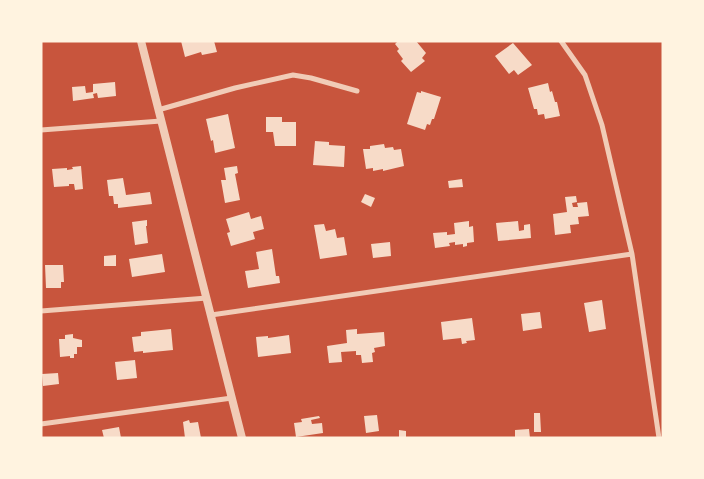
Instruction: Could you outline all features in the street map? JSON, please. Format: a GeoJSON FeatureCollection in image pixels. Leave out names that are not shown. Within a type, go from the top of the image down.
{"type":"FeatureCollection","features":[{"type":"Feature","properties":{"kind":"street"},"geometry":{"type":"LineString","coordinates":[[141,41],[242,438]]}},
{"type":"Feature","properties":{"kind":"street"},"geometry":{"type":"LineString","coordinates":[[561,41],[585,75],[602,125],[632,254],[659,438]]}},
{"type":"Feature","properties":{"kind":"street"},"geometry":{"type":"LineString","coordinates":[[158,110],[235,88],[293,75],[357,91]]}},
{"type":"Feature","properties":{"kind":"street"},"geometry":{"type":"LineString","coordinates":[[41,130],[161,121]]}},
{"type":"Feature","properties":{"kind":"street"},"geometry":{"type":"LineString","coordinates":[[211,315],[632,254]]}},
{"type":"Feature","properties":{"kind":"street"},"geometry":{"type":"LineString","coordinates":[[41,311],[207,298]]}},
{"type":"Feature","properties":{"kind":"street"},"geometry":{"type":"LineString","coordinates":[[41,424],[232,398]]}},
{"type":"Feature","properties":{"kind":"building"},"geometry":{"type":"Polygon","coordinates":[[[181,41],[214,41],[217,52],[202,55],[201,52],[185,57],[181,41]]]}},
{"type":"Feature","properties":{"kind":"building"},"geometry":{"type":"Polygon","coordinates":[[[398,41],[416,41],[426,53],[422,58],[425,61],[411,72],[401,61],[403,59],[397,51],[399,49],[395,44],[398,41]]]}},
{"type":"Feature","properties":{"kind":"building"},"geometry":{"type":"Polygon","coordinates":[[[513,43],[532,65],[518,75],[514,70],[509,74],[495,56],[513,43]]]}},
{"type":"Feature","properties":{"kind":"building"},"geometry":{"type":"Polygon","coordinates":[[[115,82],[116,96],[98,98],[97,93],[93,94],[94,98],[73,101],[72,87],[85,86],[86,93],[93,92],[93,84],[115,82]]]}},
{"type":"Feature","properties":{"kind":"building"},"geometry":{"type":"Polygon","coordinates":[[[548,83],[550,92],[552,91],[555,102],[557,102],[560,116],[545,119],[544,114],[538,115],[537,109],[534,109],[528,88],[548,83]]]}},
{"type":"Feature","properties":{"kind":"building"},"geometry":{"type":"Polygon","coordinates":[[[421,91],[441,97],[434,119],[432,119],[430,125],[427,124],[425,130],[407,124],[417,92],[421,93],[421,91]]]}},
{"type":"Feature","properties":{"kind":"building"},"geometry":{"type":"Polygon","coordinates":[[[228,114],[235,148],[215,153],[206,119],[228,114]]]}},
{"type":"Feature","properties":{"kind":"building"},"geometry":{"type":"Polygon","coordinates":[[[266,117],[282,117],[282,122],[296,122],[296,146],[275,146],[273,132],[266,132],[266,117]]]}},
{"type":"Feature","properties":{"kind":"building"},"geometry":{"type":"Polygon","coordinates":[[[315,141],[329,142],[329,145],[345,146],[344,167],[313,165],[315,141]]]}},
{"type":"Feature","properties":{"kind":"building"},"geometry":{"type":"Polygon","coordinates":[[[384,144],[385,148],[401,149],[404,166],[383,171],[383,169],[373,171],[373,168],[366,169],[363,149],[370,149],[370,146],[384,144]]]}},
{"type":"Feature","properties":{"kind":"building"},"geometry":{"type":"Polygon","coordinates":[[[81,166],[83,189],[75,190],[74,184],[54,187],[52,169],[67,168],[67,170],[73,169],[72,167],[81,166]]]}},
{"type":"Feature","properties":{"kind":"building"},"geometry":{"type":"Polygon","coordinates":[[[237,166],[238,173],[235,174],[240,200],[225,203],[221,180],[226,180],[224,168],[237,166]]]}},
{"type":"Feature","properties":{"kind":"building"},"geometry":{"type":"Polygon","coordinates":[[[123,178],[126,195],[150,192],[152,204],[118,208],[118,204],[114,204],[113,196],[109,196],[107,180],[123,178]]]}},
{"type":"Feature","properties":{"kind":"building"},"geometry":{"type":"Polygon","coordinates":[[[462,179],[463,187],[449,188],[448,181],[462,179]]]}},
{"type":"Feature","properties":{"kind":"building"},"geometry":{"type":"Polygon","coordinates":[[[365,194],[375,198],[371,207],[361,202],[365,194]]]}},
{"type":"Feature","properties":{"kind":"building"},"geometry":{"type":"Polygon","coordinates":[[[576,196],[577,202],[572,203],[573,207],[578,207],[577,203],[587,202],[589,216],[578,217],[579,224],[570,225],[571,233],[555,235],[553,214],[567,212],[565,197],[576,196]]]}},
{"type":"Feature","properties":{"kind":"building"},"geometry":{"type":"Polygon","coordinates":[[[249,212],[251,219],[261,216],[264,229],[253,232],[255,239],[231,246],[227,233],[230,232],[226,219],[249,212]]]}},
{"type":"Feature","properties":{"kind":"building"},"geometry":{"type":"Polygon","coordinates":[[[147,220],[148,243],[135,245],[132,222],[147,220]]]}},
{"type":"Feature","properties":{"kind":"building"},"geometry":{"type":"Polygon","coordinates":[[[469,221],[469,227],[473,226],[474,242],[467,243],[467,246],[463,247],[463,244],[455,245],[455,242],[449,243],[450,246],[435,248],[433,233],[447,232],[447,235],[455,234],[454,223],[469,221]]]}},
{"type":"Feature","properties":{"kind":"building"},"geometry":{"type":"Polygon","coordinates":[[[518,221],[519,231],[524,230],[524,225],[530,224],[531,238],[498,241],[496,223],[518,221]]]}},
{"type":"Feature","properties":{"kind":"building"},"geometry":{"type":"Polygon","coordinates":[[[324,224],[326,231],[335,229],[337,238],[344,237],[347,255],[320,259],[314,225],[324,224]]]}},
{"type":"Feature","properties":{"kind":"building"},"geometry":{"type":"Polygon","coordinates":[[[390,242],[391,256],[373,258],[371,244],[390,242]]]}},
{"type":"Feature","properties":{"kind":"building"},"geometry":{"type":"Polygon","coordinates":[[[272,249],[276,276],[279,276],[280,283],[248,288],[245,271],[259,269],[256,252],[272,249]]]}},
{"type":"Feature","properties":{"kind":"building"},"geometry":{"type":"Polygon","coordinates":[[[162,254],[165,272],[132,277],[129,259],[162,254]]]}},
{"type":"Feature","properties":{"kind":"building"},"geometry":{"type":"Polygon","coordinates":[[[116,255],[116,266],[104,266],[104,256],[116,255]]]}},
{"type":"Feature","properties":{"kind":"building"},"geometry":{"type":"Polygon","coordinates":[[[45,265],[63,265],[64,282],[61,282],[61,288],[46,288],[45,265]]]}},
{"type":"Feature","properties":{"kind":"building"},"geometry":{"type":"Polygon","coordinates":[[[602,300],[606,329],[589,332],[584,303],[602,300]]]}},
{"type":"Feature","properties":{"kind":"building"},"geometry":{"type":"Polygon","coordinates":[[[540,312],[542,328],[523,331],[521,314],[540,312]]]}},
{"type":"Feature","properties":{"kind":"building"},"geometry":{"type":"Polygon","coordinates":[[[472,318],[475,340],[466,341],[467,343],[462,344],[461,338],[443,340],[441,322],[472,318]]]}},
{"type":"Feature","properties":{"kind":"building"},"geometry":{"type":"Polygon","coordinates":[[[171,329],[173,350],[134,352],[132,337],[141,336],[141,332],[171,329]]]}},
{"type":"Feature","properties":{"kind":"building"},"geometry":{"type":"Polygon","coordinates":[[[357,329],[357,334],[384,332],[385,346],[374,348],[375,352],[372,353],[373,362],[362,363],[361,355],[356,355],[356,351],[341,352],[342,362],[329,363],[327,346],[347,343],[346,330],[357,329]]]}},
{"type":"Feature","properties":{"kind":"building"},"geometry":{"type":"Polygon","coordinates":[[[73,334],[73,338],[82,340],[82,347],[77,347],[77,354],[74,354],[74,358],[70,358],[70,356],[60,357],[59,339],[65,339],[65,335],[73,334]]]}},
{"type":"Feature","properties":{"kind":"building"},"geometry":{"type":"Polygon","coordinates":[[[289,335],[291,353],[258,357],[256,337],[268,336],[268,338],[289,335]]]}},
{"type":"Feature","properties":{"kind":"building"},"geometry":{"type":"Polygon","coordinates":[[[135,360],[137,378],[117,380],[115,362],[135,360]]]}},
{"type":"Feature","properties":{"kind":"building"},"geometry":{"type":"Polygon","coordinates":[[[58,373],[59,384],[43,386],[42,374],[58,373]]]}},
{"type":"Feature","properties":{"kind":"building"},"geometry":{"type":"Polygon","coordinates":[[[534,413],[540,413],[541,432],[534,432],[534,413]]]}},
{"type":"Feature","properties":{"kind":"building"},"geometry":{"type":"Polygon","coordinates":[[[377,415],[379,431],[366,433],[364,416],[377,415]]]}},
{"type":"Feature","properties":{"kind":"building"},"geometry":{"type":"Polygon","coordinates":[[[319,416],[320,418],[311,420],[312,424],[322,423],[323,433],[296,437],[294,423],[302,422],[301,419],[319,416]]]}},
{"type":"Feature","properties":{"kind":"building"},"geometry":{"type":"Polygon","coordinates":[[[189,420],[190,423],[198,422],[201,438],[185,438],[183,422],[189,420]]]}},
{"type":"Feature","properties":{"kind":"building"},"geometry":{"type":"Polygon","coordinates":[[[119,427],[121,438],[104,438],[102,430],[119,427]]]}},
{"type":"Feature","properties":{"kind":"building"},"geometry":{"type":"Polygon","coordinates":[[[529,429],[530,438],[515,438],[515,430],[529,429]]]}},
{"type":"Feature","properties":{"kind":"building"},"geometry":{"type":"Polygon","coordinates":[[[399,430],[406,431],[406,438],[399,438],[399,430]]]}}]}
